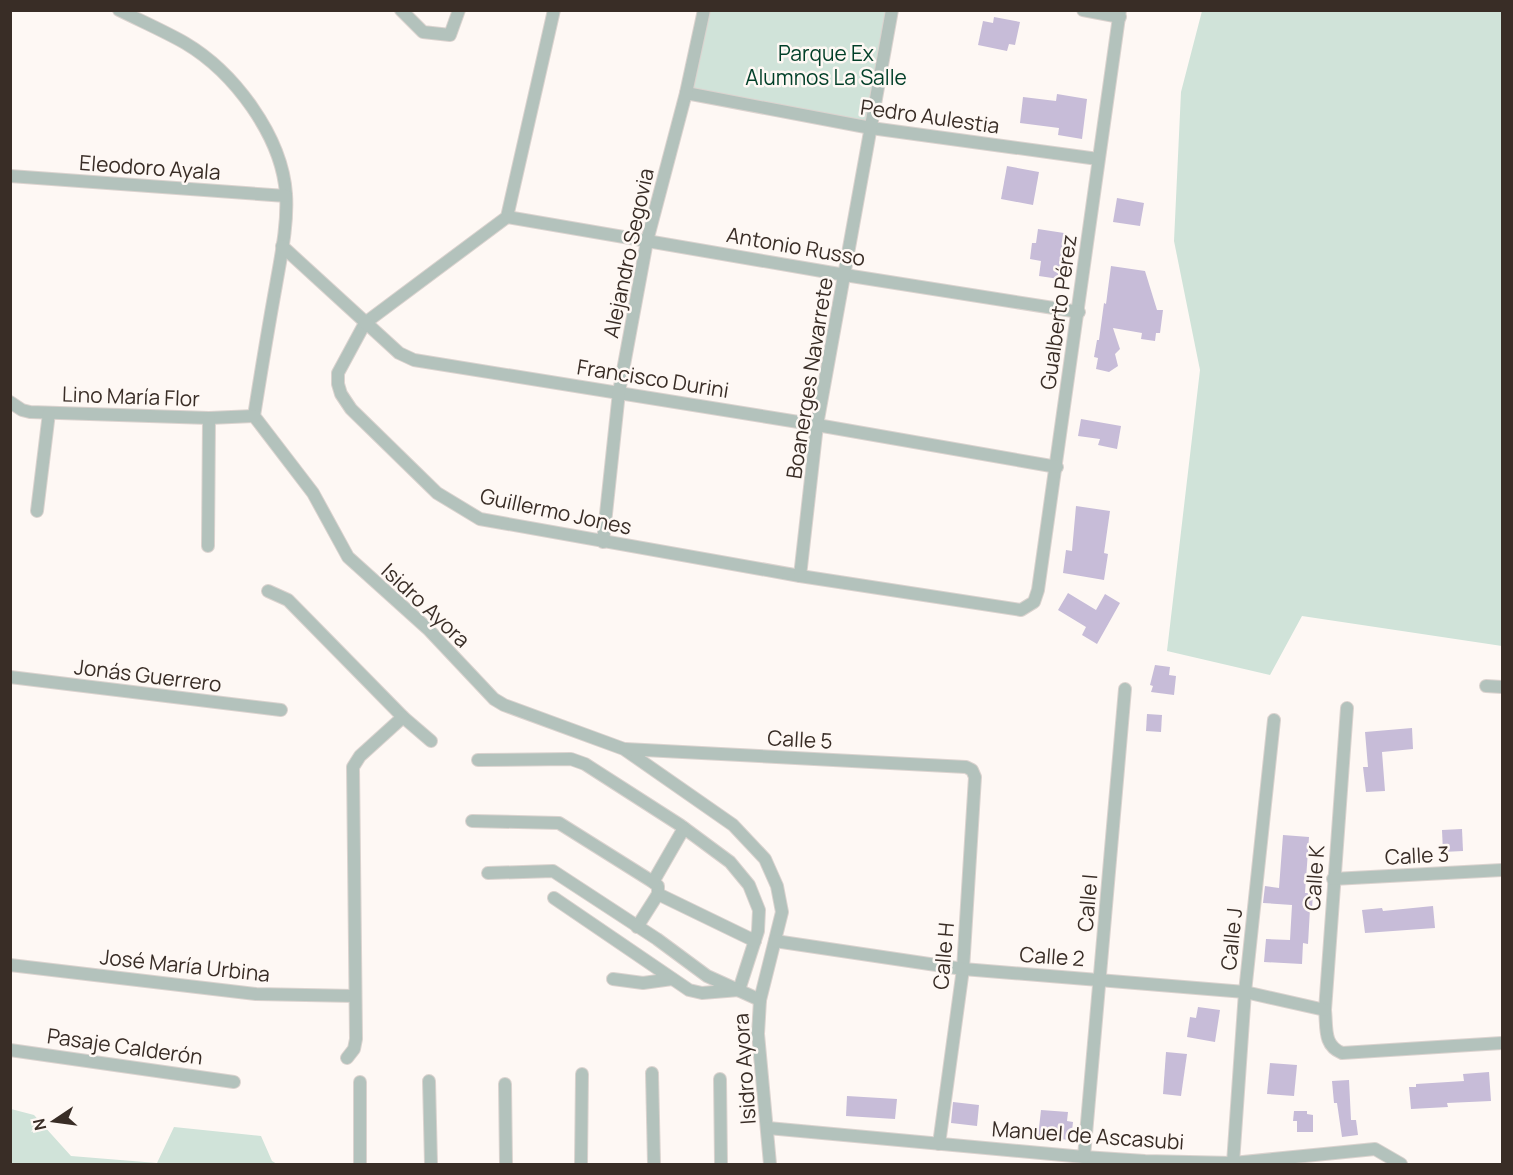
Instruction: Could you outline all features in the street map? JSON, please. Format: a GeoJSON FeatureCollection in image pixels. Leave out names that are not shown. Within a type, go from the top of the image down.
{"type":"FeatureCollection","features":[{"type":"Feature","properties":{"kind":"street"},"geometry":{"type":"LineString","coordinates":[[119,10],[185,43],[224,73],[252,108],[275,148],[282,168],[286,196],[282,246],[254,416]]}},
{"type":"Feature","properties":{"kind":"street"},"geometry":{"type":"LineString","coordinates":[[401,10],[423,32],[450,35],[459,10]]}},
{"type":"Feature","properties":{"kind":"street"},"geometry":{"type":"LineString","coordinates":[[507,217],[554,10]]}},
{"type":"Feature","properties":{"kind":"street","name":"Alejandro Segovia"},"geometry":{"type":"LineString","coordinates":[[603,542],[619,392],[647,241],[686,93],[704,10]]}},
{"type":"Feature","properties":{"kind":"street","name":"Boanerges Navarrete"},"geometry":{"type":"LineString","coordinates":[[800,576],[817,425],[892,10]]}},
{"type":"Feature","properties":{"kind":"street"},"geometry":{"type":"LineString","coordinates":[[1083,10],[1120,14]]}},
{"type":"Feature","properties":{"kind":"street","name":"Gualberto Pérez"},"geometry":{"type":"LineString","coordinates":[[1022,610],[1034,602],[1038,590],[1120,14]]}},
{"type":"Feature","properties":{"kind":"street","name":"Pedro Aulestia"},"geometry":{"type":"LineString","coordinates":[[686,93],[871,128],[1098,159]]}},
{"type":"Feature","properties":{"kind":"street","name":"Eleodoro Ayala"},"geometry":{"type":"LineString","coordinates":[[10,176],[286,196]]}},
{"type":"Feature","properties":{"kind":"street","name":"Antonio Russo"},"geometry":{"type":"LineString","coordinates":[[507,217],[845,275],[1079,312]]}},
{"type":"Feature","properties":{"kind":"street","name":"Guillermo Jones"},"geometry":{"type":"LineString","coordinates":[[507,217],[365,323],[338,373],[341,394],[351,409],[437,493],[480,519],[800,576],[1022,610]]}},
{"type":"Feature","properties":{"kind":"street","name":"Francisco Durini"},"geometry":{"type":"LineString","coordinates":[[282,246],[399,353],[414,360],[619,392],[1057,467]]}},
{"type":"Feature","properties":{"kind":"street","name":"Lino María Flor"},"geometry":{"type":"LineString","coordinates":[[10,402],[22,410],[49,413],[208,418],[254,416]]}},
{"type":"Feature","properties":{"kind":"street"},"geometry":{"type":"LineString","coordinates":[[37,511],[49,413]]}},
{"type":"Feature","properties":{"kind":"street","name":"Isidro Ayora"},"geometry":{"type":"LineString","coordinates":[[254,416],[313,493],[348,557],[428,628],[494,699],[504,705],[624,749],[733,825],[765,859],[777,886],[782,912],[760,1000],[758,1034],[770,1164]]}},
{"type":"Feature","properties":{"kind":"street"},"geometry":{"type":"LineString","coordinates":[[208,418],[208,546]]}},
{"type":"Feature","properties":{"kind":"street"},"geometry":{"type":"LineString","coordinates":[[268,591],[288,600],[403,717],[431,741]]}},
{"type":"Feature","properties":{"kind":"street","name":"Jonás Guerrero"},"geometry":{"type":"LineString","coordinates":[[10,677],[281,710]]}},
{"type":"Feature","properties":{"kind":"street"},"geometry":{"type":"LineString","coordinates":[[1486,686],[1503,687]]}},
{"type":"Feature","properties":{"kind":"street","name":"Calle I"},"geometry":{"type":"LineString","coordinates":[[1084,1157],[1125,688]]}},
{"type":"Feature","properties":{"kind":"street","name":"Calle K"},"geometry":{"type":"LineString","coordinates":[[1347,708],[1325,1010],[1328,1040],[1333,1049],[1342,1053],[1503,1043]]}},
{"type":"Feature","properties":{"kind":"street"},"geometry":{"type":"LineString","coordinates":[[348,1058],[356,1044],[352,767],[360,756],[403,717]]}},
{"type":"Feature","properties":{"kind":"street","name":"Calle J"},"geometry":{"type":"LineString","coordinates":[[1233,1162],[1245,992],[1274,720]]}},
{"type":"Feature","properties":{"kind":"street","name":"Calle 5"},"geometry":{"type":"LineString","coordinates":[[624,749],[966,767],[972,770]]}},
{"type":"Feature","properties":{"kind":"street"},"geometry":{"type":"LineString","coordinates":[[478,760],[563,759],[579,761],[684,828],[730,862],[749,885],[759,910],[755,941],[739,990]]}},
{"type":"Feature","properties":{"kind":"street","name":"Calle H"},"geometry":{"type":"LineString","coordinates":[[939,1144],[963,969],[975,777],[972,770]]}},
{"type":"Feature","properties":{"kind":"street"},"geometry":{"type":"LineString","coordinates":[[472,821],[559,823],[653,882],[658,886],[658,894],[637,927]]}},
{"type":"Feature","properties":{"kind":"street"},"geometry":{"type":"LineString","coordinates":[[653,882],[684,828]]}},
{"type":"Feature","properties":{"kind":"street","name":"Calle 3"},"geometry":{"type":"LineString","coordinates":[[1333,879],[1503,870]]}},
{"type":"Feature","properties":{"kind":"street"},"geometry":{"type":"LineString","coordinates":[[488,873],[553,871],[657,939],[707,976],[760,1000]]}},
{"type":"Feature","properties":{"kind":"street"},"geometry":{"type":"LineString","coordinates":[[658,894],[755,941]]}},
{"type":"Feature","properties":{"kind":"street"},"geometry":{"type":"LineString","coordinates":[[554,898],[672,979],[695,992],[739,990]]}},
{"type":"Feature","properties":{"kind":"street","name":"Calle 2"},"geometry":{"type":"LineString","coordinates":[[776,941],[963,969],[1245,992],[1325,1010]]}},
{"type":"Feature","properties":{"kind":"street","name":"José María Urbina"},"geometry":{"type":"LineString","coordinates":[[10,965],[256,994],[355,996]]}},
{"type":"Feature","properties":{"kind":"street"},"geometry":{"type":"LineString","coordinates":[[613,979],[643,983],[672,979]]}},
{"type":"Feature","properties":{"kind":"street","name":"Pasaje Calderón"},"geometry":{"type":"LineString","coordinates":[[10,1050],[234,1082]]}},
{"type":"Feature","properties":{"kind":"street"},"geometry":{"type":"LineString","coordinates":[[652,1072],[654,1164]]}},
{"type":"Feature","properties":{"kind":"street"},"geometry":{"type":"LineString","coordinates":[[581,1164],[582,1074]]}},
{"type":"Feature","properties":{"kind":"street"},"geometry":{"type":"LineString","coordinates":[[720,1079],[722,1164]]}},
{"type":"Feature","properties":{"kind":"street"},"geometry":{"type":"LineString","coordinates":[[429,1081],[431,1164]]}},
{"type":"Feature","properties":{"kind":"street"},"geometry":{"type":"LineString","coordinates":[[360,1082],[360,1164]]}},
{"type":"Feature","properties":{"kind":"street"},"geometry":{"type":"LineString","coordinates":[[505,1084],[506,1164]]}},
{"type":"Feature","properties":{"kind":"street","name":"Manuel de Ascasubi"},"geometry":{"type":"LineString","coordinates":[[768,1128],[1084,1157],[1233,1162],[1375,1149],[1401,1164]]}},
{"type":"Feature","properties":{"kind":"green space","name":"Parque Ex Alumnos La Salle"},"geometry":{"type":"Polygon","coordinates":[[[704,11],[888,11],[871,128],[686,93],[704,11]]]}},
{"type":"Feature","properties":{"kind":"green space"},"geometry":{"type":"Polygon","coordinates":[[[1202,11],[1502,11],[1502,646],[1302,616],[1270,675],[1167,651],[1200,370],[1174,241],[1181,92],[1202,11]]]}},
{"type":"Feature","properties":{"kind":"green space"},"geometry":{"type":"Polygon","coordinates":[[[11,1109],[34,1115],[71,1156],[157,1163],[174,1127],[261,1136],[272,1161],[277,1164],[11,1164],[11,1109]]]}},
{"type":"Feature","properties":{"kind":"building"},"geometry":{"type":"Polygon","coordinates":[[[994,17],[1020,22],[1015,45],[1009,44],[1007,51],[978,45],[983,21],[993,23],[994,17]]]}},
{"type":"Feature","properties":{"kind":"building"},"geometry":{"type":"Polygon","coordinates":[[[1057,94],[1087,99],[1082,139],[1058,135],[1059,128],[1020,123],[1023,97],[1056,101],[1057,94]]]}},
{"type":"Feature","properties":{"kind":"building"},"geometry":{"type":"Polygon","coordinates":[[[1007,166],[1039,172],[1033,205],[1001,199],[1007,166]]]}},
{"type":"Feature","properties":{"kind":"building"},"geometry":{"type":"Polygon","coordinates":[[[1117,198],[1144,203],[1140,226],[1113,222],[1117,198]]]}},
{"type":"Feature","properties":{"kind":"building"},"geometry":{"type":"Polygon","coordinates":[[[1038,229],[1064,233],[1059,279],[1039,276],[1041,261],[1030,259],[1032,243],[1036,243],[1038,229]]]}},
{"type":"Feature","properties":{"kind":"building"},"geometry":{"type":"Polygon","coordinates":[[[1111,266],[1145,271],[1157,310],[1163,310],[1160,333],[1156,333],[1155,341],[1141,339],[1142,333],[1113,328],[1120,349],[1115,354],[1118,366],[1109,372],[1096,369],[1098,358],[1094,357],[1097,340],[1099,340],[1104,303],[1106,304],[1111,266]]]}},
{"type":"Feature","properties":{"kind":"building"},"geometry":{"type":"Polygon","coordinates":[[[1081,419],[1121,426],[1117,449],[1098,445],[1100,439],[1078,436],[1081,419]]]}},
{"type":"Feature","properties":{"kind":"building"},"geometry":{"type":"Polygon","coordinates":[[[1076,506],[1110,511],[1104,553],[1108,554],[1104,580],[1063,573],[1066,550],[1072,551],[1076,506]]]}},
{"type":"Feature","properties":{"kind":"building"},"geometry":{"type":"Polygon","coordinates":[[[1068,593],[1096,610],[1105,594],[1120,603],[1097,644],[1082,635],[1086,627],[1058,610],[1068,593]]]}},
{"type":"Feature","properties":{"kind":"building"},"geometry":{"type":"Polygon","coordinates":[[[1155,665],[1170,667],[1169,675],[1176,676],[1174,695],[1151,692],[1153,686],[1150,685],[1155,665]]]}},
{"type":"Feature","properties":{"kind":"building"},"geometry":{"type":"Polygon","coordinates":[[[1147,714],[1162,715],[1161,732],[1146,731],[1147,714]]]}},
{"type":"Feature","properties":{"kind":"building"},"geometry":{"type":"Polygon","coordinates":[[[1412,728],[1413,749],[1382,752],[1385,791],[1366,792],[1363,767],[1368,767],[1365,732],[1412,728]]]}},
{"type":"Feature","properties":{"kind":"building"},"geometry":{"type":"Polygon","coordinates":[[[1462,829],[1463,851],[1443,852],[1442,830],[1462,829]]]}},
{"type":"Feature","properties":{"kind":"building"},"geometry":{"type":"Polygon","coordinates":[[[1283,835],[1309,837],[1305,893],[1313,893],[1308,944],[1303,943],[1302,964],[1264,962],[1266,939],[1290,940],[1292,905],[1263,903],[1265,886],[1279,888],[1283,835]]]}},
{"type":"Feature","properties":{"kind":"building"},"geometry":{"type":"Polygon","coordinates":[[[1433,906],[1435,928],[1365,933],[1362,910],[1382,908],[1383,911],[1433,906]]]}},
{"type":"Feature","properties":{"kind":"building"},"geometry":{"type":"Polygon","coordinates":[[[1198,1007],[1220,1010],[1215,1042],[1187,1037],[1190,1017],[1196,1018],[1198,1007]]]}},
{"type":"Feature","properties":{"kind":"building"},"geometry":{"type":"Polygon","coordinates":[[[1166,1052],[1187,1054],[1181,1096],[1163,1094],[1166,1052]]]}},
{"type":"Feature","properties":{"kind":"building"},"geometry":{"type":"Polygon","coordinates":[[[1270,1063],[1297,1065],[1294,1096],[1267,1094],[1270,1063]]]}},
{"type":"Feature","properties":{"kind":"building"},"geometry":{"type":"Polygon","coordinates":[[[1489,1072],[1491,1101],[1447,1103],[1448,1107],[1411,1109],[1409,1087],[1416,1087],[1416,1084],[1464,1081],[1463,1074],[1489,1072]]]}},
{"type":"Feature","properties":{"kind":"building"},"geometry":{"type":"Polygon","coordinates":[[[1349,1080],[1351,1120],[1356,1120],[1358,1135],[1342,1137],[1337,1103],[1334,1103],[1332,1081],[1349,1080]]]}},
{"type":"Feature","properties":{"kind":"building"},"geometry":{"type":"Polygon","coordinates":[[[847,1096],[897,1099],[895,1119],[846,1116],[847,1096]]]}},
{"type":"Feature","properties":{"kind":"building"},"geometry":{"type":"Polygon","coordinates":[[[953,1102],[979,1105],[977,1126],[951,1123],[953,1102]]]}},
{"type":"Feature","properties":{"kind":"building"},"geometry":{"type":"Polygon","coordinates":[[[1041,1110],[1068,1112],[1067,1121],[1073,1122],[1071,1140],[1038,1137],[1041,1110]]]}},
{"type":"Feature","properties":{"kind":"building"},"geometry":{"type":"Polygon","coordinates":[[[1294,1111],[1307,1111],[1307,1114],[1313,1115],[1313,1132],[1297,1132],[1297,1121],[1293,1121],[1294,1111]]]}}]}
